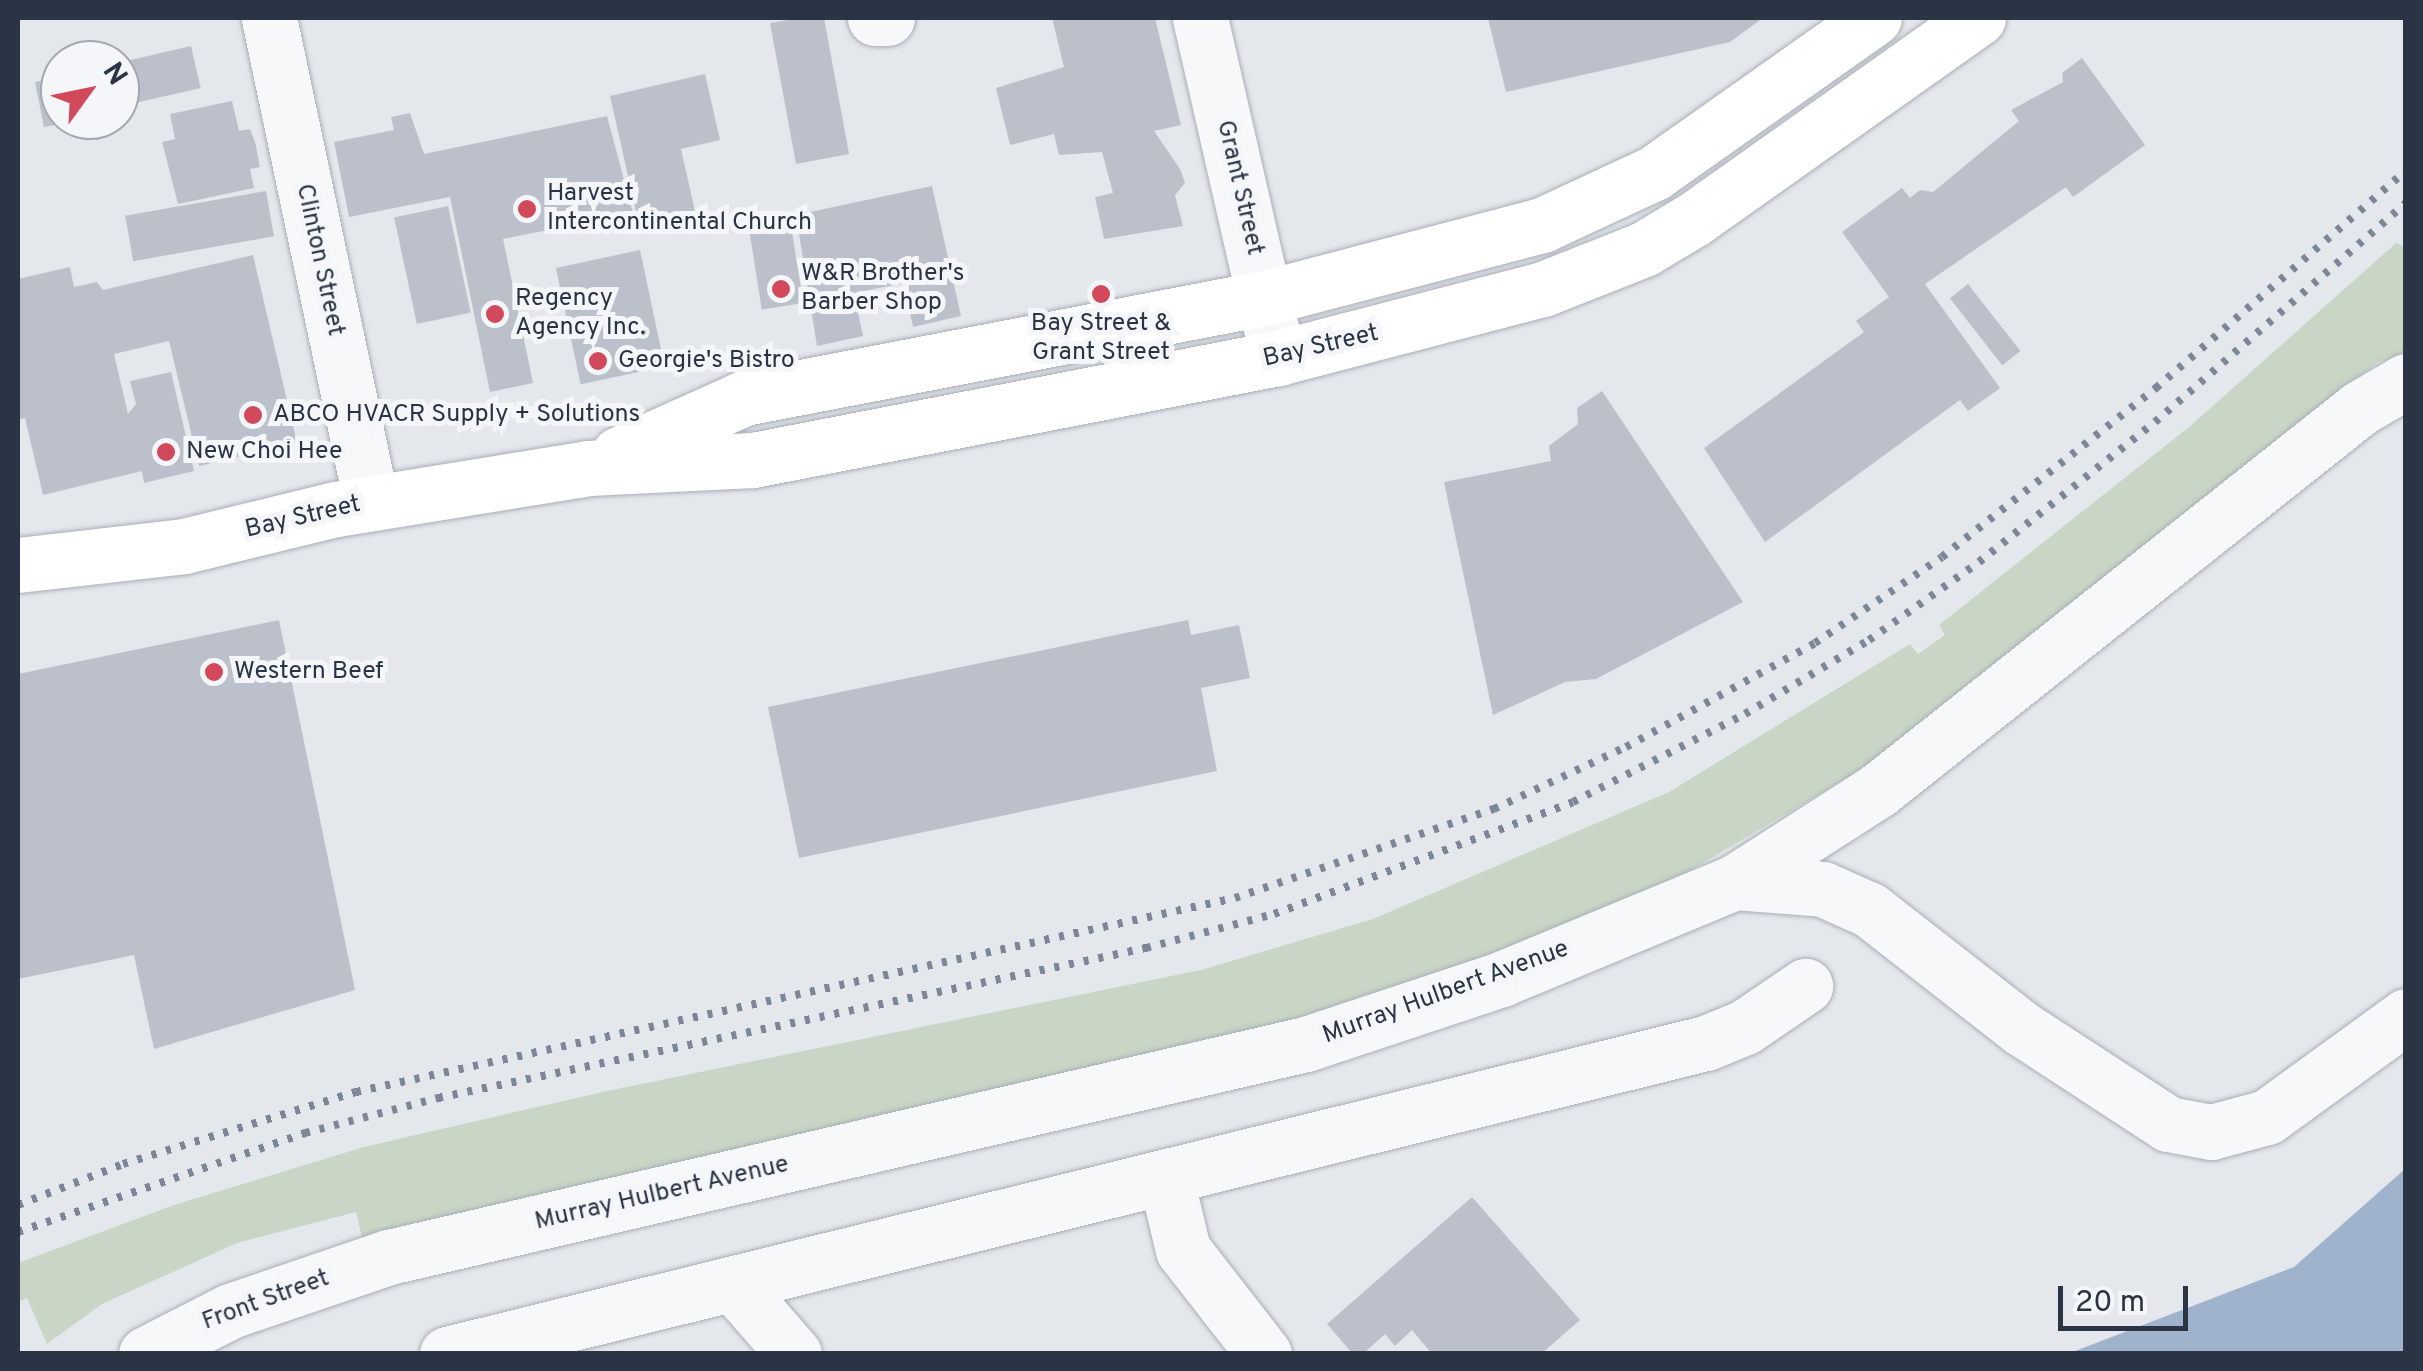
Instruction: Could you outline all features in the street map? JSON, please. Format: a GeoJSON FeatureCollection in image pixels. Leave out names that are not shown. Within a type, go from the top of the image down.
{"type":"FeatureCollection","features":[{"type":"Feature","properties":{"kind":"main road","name":"Bay Street"},"geometry":{"type":"LineString","coordinates":[[588,468],[744,398],[1264,298],[1487,242],[1588,208],[1678,158],[1874,18]]}},
{"type":"Feature","properties":{"kind":"main road","name":"Bay Street"},"geometry":{"type":"LineString","coordinates":[[18,565],[184,546],[371,503],[588,468],[753,460],[1278,358],[1543,290],[1644,249],[1978,18]]}},
{"type":"Feature","properties":{"kind":"street","name":"Clinton Street"},"geometry":{"type":"LineString","coordinates":[[269,18],[371,503]]}},
{"type":"Feature","properties":{"kind":"street"},"geometry":{"type":"LineString","coordinates":[[875,18],[886,18]]}},
{"type":"Feature","properties":{"kind":"street","name":"Grant Street"},"geometry":{"type":"LineString","coordinates":[[1200,18],[1278,358]]}},
{"type":"Feature","properties":{"kind":"street"},"geometry":{"type":"LineString","coordinates":[[1735,882],[1877,791],[2344,420],[2406,382]]}},
{"type":"Feature","properties":{"kind":"street","name":"Murray Hulbert Avenue"},"geometry":{"type":"LineString","coordinates":[[389,1257],[1306,1044],[1501,979],[1735,882],[1823,889],[1870,910],[2022,1028],[2168,1124],[2211,1132],[2267,1117],[2406,1016]]}},
{"type":"Feature","properties":{"kind":"street"},"geometry":{"type":"LineString","coordinates":[[447,1354],[735,1286],[1706,1043],[1745,1027],[1805,986]]}},
{"type":"Feature","properties":{"kind":"street"},"geometry":{"type":"LineString","coordinates":[[1166,1179],[1183,1250],[1264,1354]]}},
{"type":"Feature","properties":{"kind":"street","name":"Front Street"},"geometry":{"type":"LineString","coordinates":[[146,1354],[230,1311],[389,1257]]}},
{"type":"Feature","properties":{"kind":"street"},"geometry":{"type":"LineString","coordinates":[[735,1286],[794,1354]]}},
{"type":"Feature","properties":{"kind":"green space"},"geometry":{"type":"Polygon","coordinates":[[[2396,243],[2405,247],[2405,354],[2378,362],[1867,766],[1684,874],[1521,946],[1310,1017],[362,1238],[356,1212],[237,1243],[102,1304],[47,1344],[27,1298],[18,1302],[18,1263],[174,1205],[364,1147],[607,1091],[1201,970],[1373,919],[1669,792],[1910,644],[1918,654],[1945,635],[1939,625],[2189,427],[2396,243]]]}},
{"type":"Feature","properties":{"kind":"water"},"geometry":{"type":"Polygon","coordinates":[[[2405,1169],[2405,1353],[2070,1353],[2294,1267],[2405,1169]]]}},
{"type":"Feature","properties":{"kind":"building"},"geometry":{"type":"Polygon","coordinates":[[[824,18],[849,154],[796,164],[770,23],[824,18]]]}},
{"type":"Feature","properties":{"kind":"building"},"geometry":{"type":"Polygon","coordinates":[[[1052,18],[1155,18],[1181,125],[1154,131],[1185,183],[1175,195],[1183,226],[1104,239],[1095,197],[1113,193],[1102,152],[1059,155],[1054,134],[1010,145],[996,88],[1064,67],[1052,18]]]}},
{"type":"Feature","properties":{"kind":"building"},"geometry":{"type":"Polygon","coordinates":[[[1488,18],[1763,18],[1730,42],[1506,92],[1488,18]]]}},
{"type":"Feature","properties":{"kind":"building"},"geometry":{"type":"Polygon","coordinates":[[[191,46],[201,88],[140,102],[140,58],[191,46]]]}},
{"type":"Feature","properties":{"kind":"building"},"geometry":{"type":"Polygon","coordinates":[[[2082,58],[2145,145],[2073,197],[2066,187],[1925,284],[2000,388],[1968,411],[1960,400],[1765,542],[1704,448],[1864,332],[1856,321],[1889,297],[1842,232],[1902,188],[1910,198],[1920,190],[1933,192],[2019,121],[2011,110],[2063,82],[2062,73],[2082,58]]]}},
{"type":"Feature","properties":{"kind":"building"},"geometry":{"type":"Polygon","coordinates":[[[705,74],[720,140],[681,149],[696,216],[640,229],[610,96],[705,74]]]}},
{"type":"Feature","properties":{"kind":"building"},"geometry":{"type":"Polygon","coordinates":[[[40,81],[40,107],[35,82],[40,81]]]}},
{"type":"Feature","properties":{"kind":"building"},"geometry":{"type":"Polygon","coordinates":[[[232,101],[239,131],[250,129],[255,142],[260,167],[250,169],[254,188],[178,204],[162,142],[175,139],[170,114],[232,101]]]}},
{"type":"Feature","properties":{"kind":"building"},"geometry":{"type":"Polygon","coordinates":[[[410,113],[424,154],[607,116],[633,213],[503,239],[533,383],[490,392],[450,197],[349,217],[334,142],[394,130],[391,117],[410,113]]]}},
{"type":"Feature","properties":{"kind":"building"},"geometry":{"type":"Polygon","coordinates":[[[932,186],[961,316],[913,327],[904,283],[854,293],[863,336],[817,346],[796,215],[932,186]]]}},
{"type":"Feature","properties":{"kind":"building"},"geometry":{"type":"Polygon","coordinates":[[[266,191],[274,236],[133,261],[125,216],[266,191]]]}},
{"type":"Feature","properties":{"kind":"building"},"geometry":{"type":"Polygon","coordinates":[[[448,206],[471,313],[417,324],[394,217],[448,206]]]}},
{"type":"Feature","properties":{"kind":"building"},"geometry":{"type":"Polygon","coordinates":[[[790,219],[803,303],[762,310],[749,226],[790,219]]]}},
{"type":"Feature","properties":{"kind":"building"},"geometry":{"type":"Polygon","coordinates":[[[640,250],[665,366],[581,384],[556,268],[640,250]]]}},
{"type":"Feature","properties":{"kind":"building"},"geometry":{"type":"Polygon","coordinates":[[[253,255],[297,443],[199,466],[169,341],[114,354],[128,414],[136,404],[130,381],[171,372],[194,471],[144,483],[142,471],[43,495],[25,418],[18,420],[18,279],[70,267],[74,287],[97,282],[103,290],[253,255]]]}},
{"type":"Feature","properties":{"kind":"building"},"geometry":{"type":"Polygon","coordinates":[[[1968,284],[2020,351],[2002,365],[1950,298],[1968,284]]]}},
{"type":"Feature","properties":{"kind":"building"},"geometry":{"type":"Polygon","coordinates":[[[1602,391],[1743,602],[1596,679],[1565,682],[1493,715],[1444,482],[1551,461],[1549,446],[1578,424],[1577,408],[1602,391]]]}},
{"type":"Feature","properties":{"kind":"building"},"geometry":{"type":"Polygon","coordinates":[[[279,620],[355,990],[154,1049],[134,955],[18,979],[18,674],[279,620]]]}},
{"type":"Feature","properties":{"kind":"building"},"geometry":{"type":"Polygon","coordinates":[[[1188,620],[1191,635],[1239,625],[1250,678],[1201,688],[1217,771],[799,858],[768,707],[1188,620]]]}},
{"type":"Feature","properties":{"kind":"building"},"geometry":{"type":"Polygon","coordinates":[[[1472,1197],[1580,1320],[1541,1354],[1432,1354],[1412,1330],[1395,1346],[1385,1334],[1363,1354],[1353,1354],[1327,1324],[1472,1197]]]}},
{"type":"Feature","properties":{"kind":"railway"},"geometry":{"type":"LineString","coordinates":[[18,1205],[123,1164],[356,1092],[1235,898],[1494,809],[1626,747],[1815,643],[1942,557],[2156,388],[2406,171]]}},
{"type":"Feature","properties":{"kind":"railway"},"geometry":{"type":"LineString","coordinates":[[18,1232],[305,1133],[438,1098],[1146,948],[1274,914],[1573,802],[1745,714],[1869,640],[1979,562],[2155,422],[2406,203]]}},
{"type":"Feature","properties":{"kind":"place","name":"Harvest Intercontinental Church"},"geometry":{"type":"Point","coordinates":[527,209]}},
{"type":"Feature","properties":{"kind":"place","name":"W&R Brother's Barber Shop"},"geometry":{"type":"Point","coordinates":[781,289]}},
{"type":"Feature","properties":{"kind":"place","name":"Bay Street & Grant Street"},"geometry":{"type":"Point","coordinates":[1101,294]}},
{"type":"Feature","properties":{"kind":"place","name":"Regency Agency Inc."},"geometry":{"type":"Point","coordinates":[495,314]}},
{"type":"Feature","properties":{"kind":"place","name":"Georgie's Bistro"},"geometry":{"type":"Point","coordinates":[598,361]}},
{"type":"Feature","properties":{"kind":"place","name":"ABCO HVACR Supply + Solutions"},"geometry":{"type":"Point","coordinates":[253,415]}},
{"type":"Feature","properties":{"kind":"place","name":"New Choi Hee"},"geometry":{"type":"Point","coordinates":[166,452]}},
{"type":"Feature","properties":{"kind":"place","name":"Western Beef"},"geometry":{"type":"Point","coordinates":[214,672]}}]}
